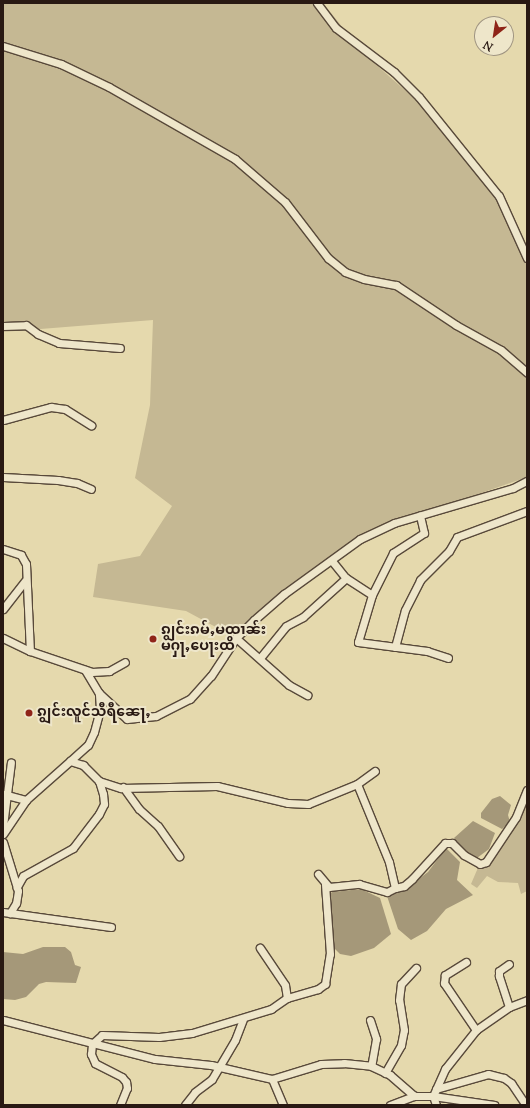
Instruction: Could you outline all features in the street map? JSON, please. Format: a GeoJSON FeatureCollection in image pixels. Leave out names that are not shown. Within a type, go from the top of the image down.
{"type":"FeatureCollection","features":[{"type":"Feature","properties":{"kind":"street"},"geometry":{"type":"LineString","coordinates":[[317,3],[336,28],[394,72],[419,97],[499,196],[527,258]]}},
{"type":"Feature","properties":{"kind":"street"},"geometry":{"type":"LineString","coordinates":[[3,46],[62,64],[109,87],[235,159],[285,202],[328,258],[345,272],[364,279],[396,285],[456,325],[501,350],[527,373]]}},
{"type":"Feature","properties":{"kind":"street"},"geometry":{"type":"LineString","coordinates":[[3,326],[26,326],[38,334],[58,342],[120,348]]}},
{"type":"Feature","properties":{"kind":"street"},"geometry":{"type":"LineString","coordinates":[[3,420],[51,407],[65,409],[91,425]]}},
{"type":"Feature","properties":{"kind":"street"},"geometry":{"type":"LineString","coordinates":[[3,477],[58,480],[77,483],[91,489]]}},
{"type":"Feature","properties":{"kind":"street"},"geometry":{"type":"LineString","coordinates":[[85,670],[99,693],[128,719],[156,716],[190,699],[211,676],[236,638],[284,594],[332,561],[360,539],[394,523],[513,488],[527,481]]}},
{"type":"Feature","properties":{"kind":"street"},"geometry":{"type":"LineString","coordinates":[[395,647],[405,610],[420,580],[449,551],[457,536],[527,511]]}},
{"type":"Feature","properties":{"kind":"street"},"geometry":{"type":"LineString","coordinates":[[420,515],[424,533],[393,553],[372,595],[356,640],[360,643],[427,651],[448,658]]}},
{"type":"Feature","properties":{"kind":"street"},"geometry":{"type":"LineString","coordinates":[[3,549],[20,555],[26,564],[25,581],[30,651]]}},
{"type":"Feature","properties":{"kind":"street"},"geometry":{"type":"LineString","coordinates":[[332,561],[346,578],[372,595]]}},
{"type":"Feature","properties":{"kind":"street"},"geometry":{"type":"LineString","coordinates":[[260,658],[286,626],[303,617],[346,578]]}},
{"type":"Feature","properties":{"kind":"street"},"geometry":{"type":"LineString","coordinates":[[3,608],[25,581]]}},
{"type":"Feature","properties":{"kind":"street"},"geometry":{"type":"LineString","coordinates":[[3,638],[30,651],[85,670],[109,670],[125,662]]}},
{"type":"Feature","properties":{"kind":"street"},"geometry":{"type":"LineString","coordinates":[[236,638],[289,685],[306,695]]}},
{"type":"Feature","properties":{"kind":"street"},"geometry":{"type":"LineString","coordinates":[[3,834],[26,800],[88,745],[94,732],[100,709],[99,693]]}},
{"type":"Feature","properties":{"kind":"street"},"geometry":{"type":"LineString","coordinates":[[70,761],[83,765],[99,781],[123,787],[217,786],[288,803],[308,804],[319,802],[357,784],[375,771]]}},
{"type":"Feature","properties":{"kind":"street"},"geometry":{"type":"LineString","coordinates":[[3,826],[5,795],[11,762]]}},
{"type":"Feature","properties":{"kind":"street"},"geometry":{"type":"LineString","coordinates":[[17,887],[23,876],[73,848],[81,839],[104,804],[99,781]]}},
{"type":"Feature","properties":{"kind":"street"},"geometry":{"type":"LineString","coordinates":[[357,784],[389,862],[395,888]]}},
{"type":"Feature","properties":{"kind":"street"},"geometry":{"type":"LineString","coordinates":[[123,787],[139,809],[158,826],[179,856]]}},
{"type":"Feature","properties":{"kind":"street"},"geometry":{"type":"LineString","coordinates":[[318,874],[329,887],[359,884],[387,892],[404,886],[445,843],[452,843],[464,855],[480,864],[486,862],[516,817],[527,790]]}},
{"type":"Feature","properties":{"kind":"street"},"geometry":{"type":"LineString","coordinates":[[5,795],[26,800]]}},
{"type":"Feature","properties":{"kind":"street"},"geometry":{"type":"LineString","coordinates":[[3,842],[17,887],[16,903],[7,913]]}},
{"type":"Feature","properties":{"kind":"street"},"geometry":{"type":"LineString","coordinates":[[120,1105],[127,1088],[126,1082],[122,1077],[95,1063],[91,1054],[92,1044],[102,1035],[159,1037],[192,1033],[243,1019],[271,1009],[287,998],[318,988],[325,984],[330,954],[325,884]]}},
{"type":"Feature","properties":{"kind":"street"},"geometry":{"type":"LineString","coordinates":[[7,913],[111,927]]}},
{"type":"Feature","properties":{"kind":"street"},"geometry":{"type":"LineString","coordinates":[[260,948],[285,985],[287,998]]}},
{"type":"Feature","properties":{"kind":"street"},"geometry":{"type":"LineString","coordinates":[[466,962],[445,975],[444,983],[476,1030]]}},
{"type":"Feature","properties":{"kind":"street"},"geometry":{"type":"LineString","coordinates":[[509,964],[499,971],[498,976],[509,1007]]}},
{"type":"Feature","properties":{"kind":"street"},"geometry":{"type":"LineString","coordinates":[[385,1073],[401,1045],[404,1030],[399,1000],[401,984],[416,968]]}},
{"type":"Feature","properties":{"kind":"street"},"geometry":{"type":"LineString","coordinates":[[436,1105],[435,1092],[445,1069],[476,1030],[509,1007],[527,1000]]}},
{"type":"Feature","properties":{"kind":"street"},"geometry":{"type":"LineString","coordinates":[[185,1105],[195,1092],[212,1079],[217,1067],[234,1040],[243,1019]]}},
{"type":"Feature","properties":{"kind":"street"},"geometry":{"type":"LineString","coordinates":[[3,1020],[155,1059],[217,1067],[272,1078],[321,1064],[344,1063],[371,1066],[385,1073],[414,1096]]}},
{"type":"Feature","properties":{"kind":"street"},"geometry":{"type":"LineString","coordinates":[[370,1020],[376,1039],[371,1066]]}},
{"type":"Feature","properties":{"kind":"street"},"geometry":{"type":"LineString","coordinates":[[390,1105],[414,1096],[435,1092],[488,1074],[504,1078],[511,1083],[526,1105]]}},
{"type":"Feature","properties":{"kind":"street"},"geometry":{"type":"LineString","coordinates":[[272,1078],[283,1105]]}},
{"type":"Feature","properties":{"kind":"street"},"geometry":{"type":"LineString","coordinates":[[435,1092],[494,1105]]}},
{"type":"Feature","properties":{"kind":"shaded area"},"geometry":{"type":"Polygon","coordinates":[[[3,3],[323,3],[364,54],[451,131],[513,225],[527,256],[527,477],[390,525],[272,602],[238,630],[225,632],[186,611],[93,597],[98,564],[140,556],[172,506],[135,478],[150,405],[153,320],[3,332],[3,3]]]}},
{"type":"Feature","properties":{"kind":"shaded area"},"geometry":{"type":"Polygon","coordinates":[[[527,789],[527,891],[521,894],[518,883],[498,882],[487,876],[477,888],[471,884],[480,863],[496,850],[514,824],[515,808],[527,789]]]}},
{"type":"Feature","properties":{"kind":"shaded area"},"geometry":{"type":"Polygon","coordinates":[[[500,796],[511,805],[508,815],[510,822],[502,829],[481,818],[481,813],[492,799],[500,796]]]}},
{"type":"Feature","properties":{"kind":"shaded area"},"geometry":{"type":"Polygon","coordinates":[[[473,821],[495,833],[489,849],[477,858],[462,850],[454,838],[473,821]]]}},
{"type":"Feature","properties":{"kind":"shaded area"},"geometry":{"type":"Polygon","coordinates":[[[446,848],[460,862],[457,880],[473,895],[446,909],[427,931],[411,940],[398,929],[387,896],[403,891],[428,872],[446,848]]]}},
{"type":"Feature","properties":{"kind":"shaded area"},"geometry":{"type":"Polygon","coordinates":[[[361,889],[380,898],[391,934],[374,948],[351,956],[340,954],[333,947],[327,897],[332,892],[361,889]]]}},
{"type":"Feature","properties":{"kind":"shaded area"},"geometry":{"type":"Polygon","coordinates":[[[43,947],[65,947],[71,952],[75,965],[81,967],[76,983],[46,982],[39,984],[26,997],[15,1000],[3,999],[3,952],[23,954],[43,947]]]}},
{"type":"Feature","properties":{"kind":"place","name":"ၵျွင်းၵမ်ႇမထၢၼ်း မႁႃႇပေႃးထိ"},"geometry":{"type":"Point","coordinates":[153,639]}},
{"type":"Feature","properties":{"kind":"place","name":"ၵျွင်းလူင်သီရီၼေႃႇ"},"geometry":{"type":"Point","coordinates":[29,713]}}]}
